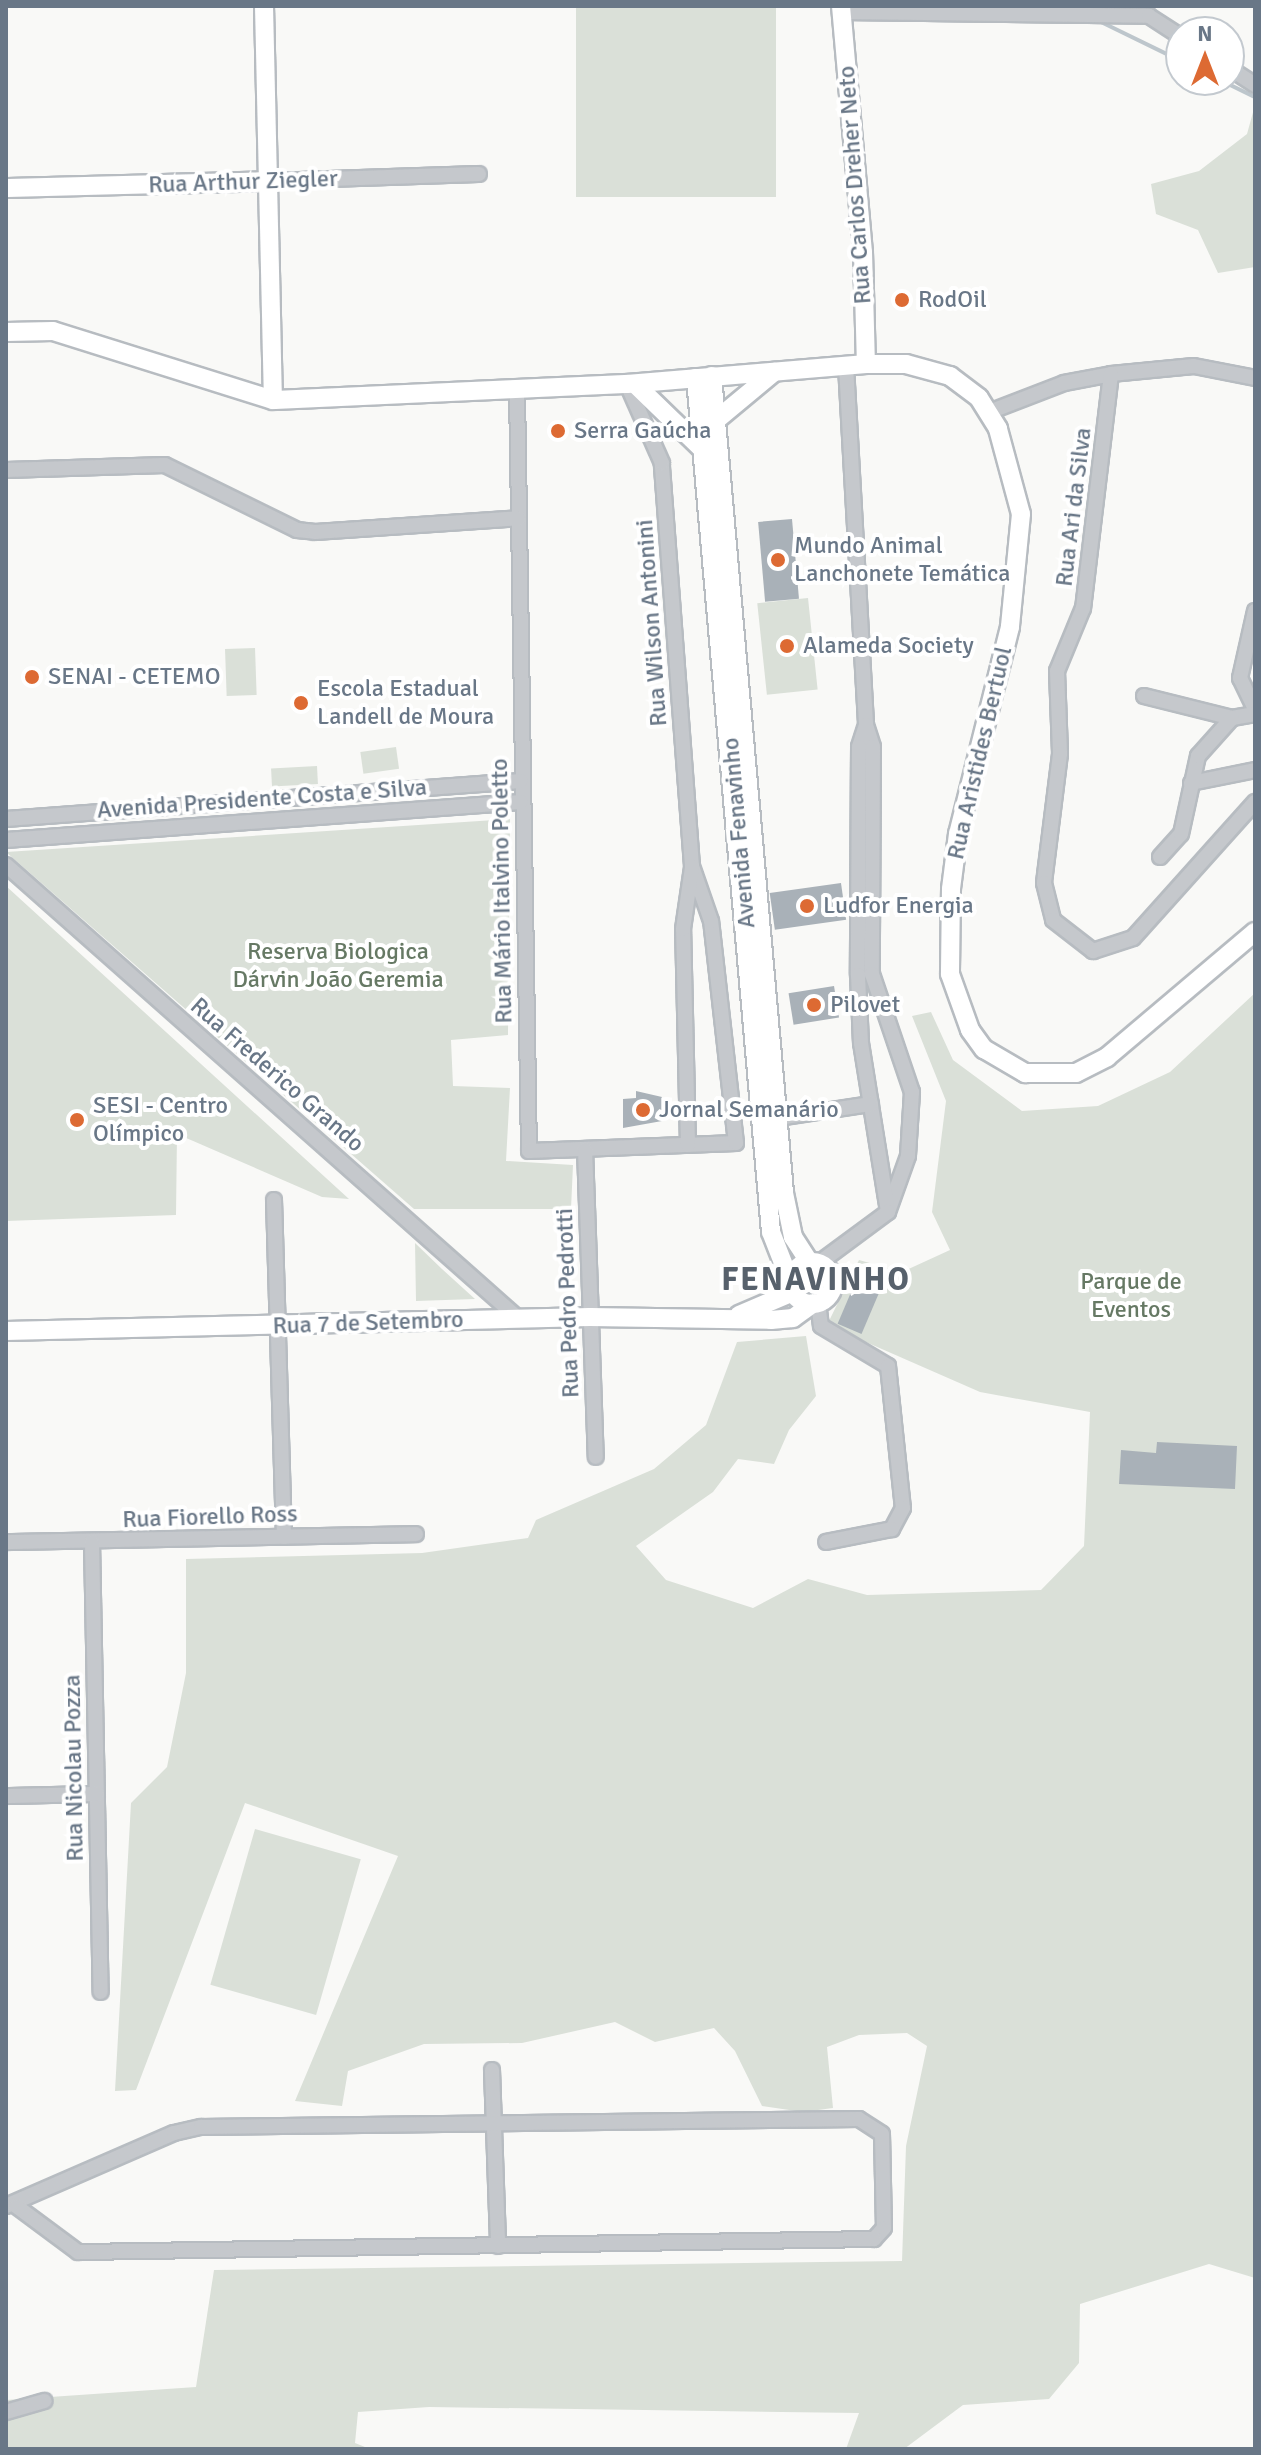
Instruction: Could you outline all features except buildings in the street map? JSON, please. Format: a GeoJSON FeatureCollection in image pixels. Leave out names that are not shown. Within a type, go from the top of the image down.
{"type":"FeatureCollection","features":[{"type":"Feature","properties":{"kind":"street"},"geometry":{"type":"LineString","coordinates":[[264,6],[273,400]]}},
{"type":"Feature","properties":{"kind":"street"},"geometry":{"type":"LineString","coordinates":[[841,9],[1149,16],[1165,26]]}},
{"type":"Feature","properties":{"kind":"street","name":"Rua Carlos Dreher Neto"},"geometry":{"type":"LineString","coordinates":[[841,9],[863,252],[866,364]]}},
{"type":"Feature","properties":{"kind":"street","name":"Rua Arthur Ziegler"},"geometry":{"type":"LineString","coordinates":[[6,188],[479,174]]}},
{"type":"Feature","properties":{"kind":"street"},"geometry":{"type":"LineString","coordinates":[[6,324],[27,329]]}},
{"type":"Feature","properties":{"kind":"street","name":"Rua Aristides Bertuol"},"geometry":{"type":"LineString","coordinates":[[6,332],[27,329],[53,331],[273,400],[631,384],[866,364],[906,364],[950,376],[989,412],[1015,479],[1021,549],[1010,627],[958,834],[950,939],[958,1007],[984,1049],[1005,1064],[1025,1073],[1076,1073],[1107,1057],[1255,932]]}},
{"type":"Feature","properties":{"kind":"street"},"geometry":{"type":"LineString","coordinates":[[826,1542],[892,1529],[903,1508],[888,1366],[821,1326],[816,1303],[792,1289],[798,1268],[814,1262],[888,1212],[908,1156],[912,1092],[872,974],[873,747],[866,725],[846,366]]}},
{"type":"Feature","properties":{"kind":"street"},"geometry":{"type":"LineString","coordinates":[[989,412],[1064,383],[1111,374],[1194,366],[1255,378]]}},
{"type":"Feature","properties":{"kind":"street"},"geometry":{"type":"LineString","coordinates":[[715,421],[774,372]]}},
{"type":"Feature","properties":{"kind":"street","name":"Rua Ari da Silva"},"geometry":{"type":"LineString","coordinates":[[1111,374],[1083,608],[1057,671],[1060,754],[1044,883],[1053,920],[1093,951],[1133,938],[1255,802]]}},
{"type":"Feature","properties":{"kind":"street","name":"Avenida Fenavinho"},"geometry":{"type":"LineString","coordinates":[[704,377],[715,421],[712,475],[734,671],[758,962],[773,1154],[771,1232],[792,1289]]}},
{"type":"Feature","properties":{"kind":"street","name":"Avenida Fenavinho"},"geometry":{"type":"LineString","coordinates":[[704,377],[700,447],[712,475]]}},
{"type":"Feature","properties":{"kind":"street"},"geometry":{"type":"LineString","coordinates":[[631,384],[700,447]]}},
{"type":"Feature","properties":{"kind":"street","name":"Rua Wilson Antonini"},"geometry":{"type":"LineString","coordinates":[[631,384],[662,463],[692,866],[683,929],[688,1145],[736,1143],[711,921],[692,866]]}},
{"type":"Feature","properties":{"kind":"street","name":"Rua Mário Italvino Poletto"},"geometry":{"type":"LineString","coordinates":[[517,390],[521,802],[529,1151],[585,1149]]}},
{"type":"Feature","properties":{"kind":"street"},"geometry":{"type":"LineString","coordinates":[[6,470],[165,465],[297,530],[315,532],[519,518]]}},
{"type":"Feature","properties":{"kind":"street"},"geometry":{"type":"LineString","coordinates":[[1144,696],[1232,718],[1255,711],[1241,691],[1240,678],[1255,611]]}},
{"type":"Feature","properties":{"kind":"street"},"geometry":{"type":"LineString","coordinates":[[1160,857],[1181,834],[1198,756],[1232,718]]}},
{"type":"Feature","properties":{"kind":"street"},"geometry":{"type":"LineString","coordinates":[[866,725],[859,747],[858,975],[871,1104],[888,1212]]}},
{"type":"Feature","properties":{"kind":"street"},"geometry":{"type":"LineString","coordinates":[[1191,783],[1255,770]]}},
{"type":"Feature","properties":{"kind":"street","name":"Avenida Presidente Costa e Silva"},"geometry":{"type":"LineString","coordinates":[[6,819],[521,781]]}},
{"type":"Feature","properties":{"kind":"street"},"geometry":{"type":"LineString","coordinates":[[274,800],[275,820]]}},
{"type":"Feature","properties":{"kind":"street","name":"Avenida Presidente Costa e Silva"},"geometry":{"type":"LineString","coordinates":[[6,840],[521,802]]}},
{"type":"Feature","properties":{"kind":"street"},"geometry":{"type":"LineString","coordinates":[[200,805],[202,825]]}},
{"type":"Feature","properties":{"kind":"street","name":"Rua Frederico Grando"},"geometry":{"type":"LineString","coordinates":[[6,865],[519,1319]]}},
{"type":"Feature","properties":{"kind":"street","name":"Avenida Fenavinho"},"geometry":{"type":"LineString","coordinates":[[758,962],[778,1118],[773,1154],[787,1217],[814,1262],[833,1285],[816,1303]]}},
{"type":"Feature","properties":{"kind":"street"},"geometry":{"type":"LineString","coordinates":[[778,1118],[871,1104]]}},
{"type":"Feature","properties":{"kind":"street"},"geometry":{"type":"LineString","coordinates":[[585,1149],[688,1145]]}},
{"type":"Feature","properties":{"kind":"street","name":"Rua Pedro Pedrotti"},"geometry":{"type":"LineString","coordinates":[[585,1149],[596,1457]]}},
{"type":"Feature","properties":{"kind":"street"},"geometry":{"type":"LineString","coordinates":[[274,1200],[284,1537]]}},
{"type":"Feature","properties":{"kind":"street","name":"Rua 7 de Setembro"},"geometry":{"type":"LineString","coordinates":[[729,1319],[792,1289]]}},
{"type":"Feature","properties":{"kind":"street","name":"Rua 7 de Setembro"},"geometry":{"type":"LineString","coordinates":[[6,1331],[276,1327],[590,1317],[793,1318],[816,1303]]}},
{"type":"Feature","properties":{"kind":"street","name":"Rua Fiorello Ross"},"geometry":{"type":"LineString","coordinates":[[6,1542],[416,1534]]}},
{"type":"Feature","properties":{"kind":"street","name":"Rua Nicolau Pozza"},"geometry":{"type":"LineString","coordinates":[[92,1542],[101,1992]]}},
{"type":"Feature","properties":{"kind":"street"},"geometry":{"type":"LineString","coordinates":[[6,1796],[97,1794]]}},
{"type":"Feature","properties":{"kind":"street"},"geometry":{"type":"LineString","coordinates":[[492,2070],[498,2246]]}},
{"type":"Feature","properties":{"kind":"street"},"geometry":{"type":"LineString","coordinates":[[859,2119],[882,2134],[884,2228],[874,2239],[78,2252],[11,2206],[174,2133],[201,2127],[859,2119]]}},
{"type":"Feature","properties":{"kind":"street"},"geometry":{"type":"LineString","coordinates":[[6,2412],[44,2401]]}},
{"type":"Feature","properties":{"kind":"green space"},"geometry":{"type":"Polygon","coordinates":[[[576,6],[776,6],[776,197],[576,197],[576,6]]]}},
{"type":"Feature","properties":{"kind":"green space"},"geometry":{"type":"Polygon","coordinates":[[[1255,105],[1255,267],[1218,273],[1198,230],[1156,214],[1151,184],[1199,171],[1247,134],[1255,105]]]}},
{"type":"Feature","properties":{"kind":"green space","name":"Alameda Society"},"geometry":{"type":"Polygon","coordinates":[[[808,598],[818,689],[767,695],[757,603],[808,598]]]}},
{"type":"Feature","properties":{"kind":"green space"},"geometry":{"type":"Polygon","coordinates":[[[255,648],[257,695],[227,696],[225,649],[255,648]]]}},
{"type":"Feature","properties":{"kind":"green space"},"geometry":{"type":"Polygon","coordinates":[[[396,747],[399,769],[363,774],[360,752],[396,747]]]}},
{"type":"Feature","properties":{"kind":"green space"},"geometry":{"type":"Polygon","coordinates":[[[317,766],[318,784],[272,786],[271,768],[317,766]]]}},
{"type":"Feature","properties":{"kind":"green space","name":"Reserva Biologica Dárvin João Geremia"},"geometry":{"type":"Polygon","coordinates":[[[510,819],[508,1035],[451,1040],[453,1086],[510,1088],[506,1161],[573,1165],[571,1209],[414,1209],[6,852],[510,819]]]}},
{"type":"Feature","properties":{"kind":"green space"},"geometry":{"type":"Polygon","coordinates":[[[6,886],[349,1199],[322,1197],[177,1134],[176,1215],[6,1221],[6,886]]]}},
{"type":"Feature","properties":{"kind":"green space","name":"Parque de Eventos"},"geometry":{"type":"Polygon","coordinates":[[[1255,993],[1255,2278],[1209,2264],[1080,2304],[1079,2363],[1049,2399],[963,2405],[904,2449],[846,2449],[859,2413],[429,2407],[358,2412],[355,2443],[370,2449],[6,2449],[6,2400],[196,2387],[214,2270],[902,2261],[906,2146],[927,2046],[907,2033],[859,2035],[827,2047],[833,2108],[803,2112],[762,2106],[735,2051],[714,2028],[655,2042],[615,2022],[522,2043],[424,2044],[348,2071],[342,2106],[295,2101],[398,1856],[245,1803],[136,2090],[115,2091],[131,1803],[167,1767],[186,1673],[186,1559],[422,1553],[528,1538],[536,1520],[654,1469],[706,1425],[737,1342],[806,1336],[816,1396],[789,1430],[774,1464],[738,1459],[713,1492],[636,1546],[666,1580],[753,1608],[808,1579],[867,1595],[1041,1590],[1084,1546],[1090,1412],[980,1392],[827,1325],[859,1260],[902,1272],[950,1250],[932,1212],[946,1101],[912,1016],[931,1012],[953,1060],[1022,1111],[1098,1106],[1170,1072],[1255,993]]]}},
{"type":"Feature","properties":{"kind":"green space"},"geometry":{"type":"Polygon","coordinates":[[[415,1243],[442,1269],[475,1299],[416,1301],[415,1243]]]}},
{"type":"Feature","properties":{"kind":"green space"},"geometry":{"type":"Polygon","coordinates":[[[255,1829],[361,1859],[316,2015],[210,1985],[255,1829]]]}},
{"type":"Feature","properties":{"kind":"waterway"},"geometry":{"type":"LineString","coordinates":[[1099,21],[1165,53]]}},
{"type":"Feature","properties":{"kind":"waterway"},"geometry":{"type":"LineString","coordinates":[[1245,92],[1255,97]]}},
{"type":"Feature","properties":{"kind":"place","name":"RodOil"},"geometry":{"type":"Point","coordinates":[902,300]}},
{"type":"Feature","properties":{"kind":"place","name":"Serra Gaúcha"},"geometry":{"type":"Point","coordinates":[558,431]}},
{"type":"Feature","properties":{"kind":"place","name":"Mundo Animal Lanchonete Temática"},"geometry":{"type":"Point","coordinates":[778,560]}},
{"type":"Feature","properties":{"kind":"place","name":"Alameda Society"},"geometry":{"type":"Point","coordinates":[787,646]}},
{"type":"Feature","properties":{"kind":"place","name":"SENAI - CETEMO"},"geometry":{"type":"Point","coordinates":[32,677]}},
{"type":"Feature","properties":{"kind":"place","name":"Escola Estadual Landell de Moura"},"geometry":{"type":"Point","coordinates":[301,703]}},
{"type":"Feature","properties":{"kind":"place","name":"Ludfor Energia"},"geometry":{"type":"Point","coordinates":[807,906]}},
{"type":"Feature","properties":{"kind":"place","name":"Pilovet"},"geometry":{"type":"Point","coordinates":[814,1005]}},
{"type":"Feature","properties":{"kind":"place","name":"Jornal Semanário"},"geometry":{"type":"Point","coordinates":[643,1110]}},
{"type":"Feature","properties":{"kind":"place","name":"SESI - Centro Olímpico"},"geometry":{"type":"Point","coordinates":[77,1120]}},
{"type":"Feature","properties":{"kind":"district","name":"FENAVINHO"},"geometry":{"type":"Point","coordinates":[816,1280]}}]}
